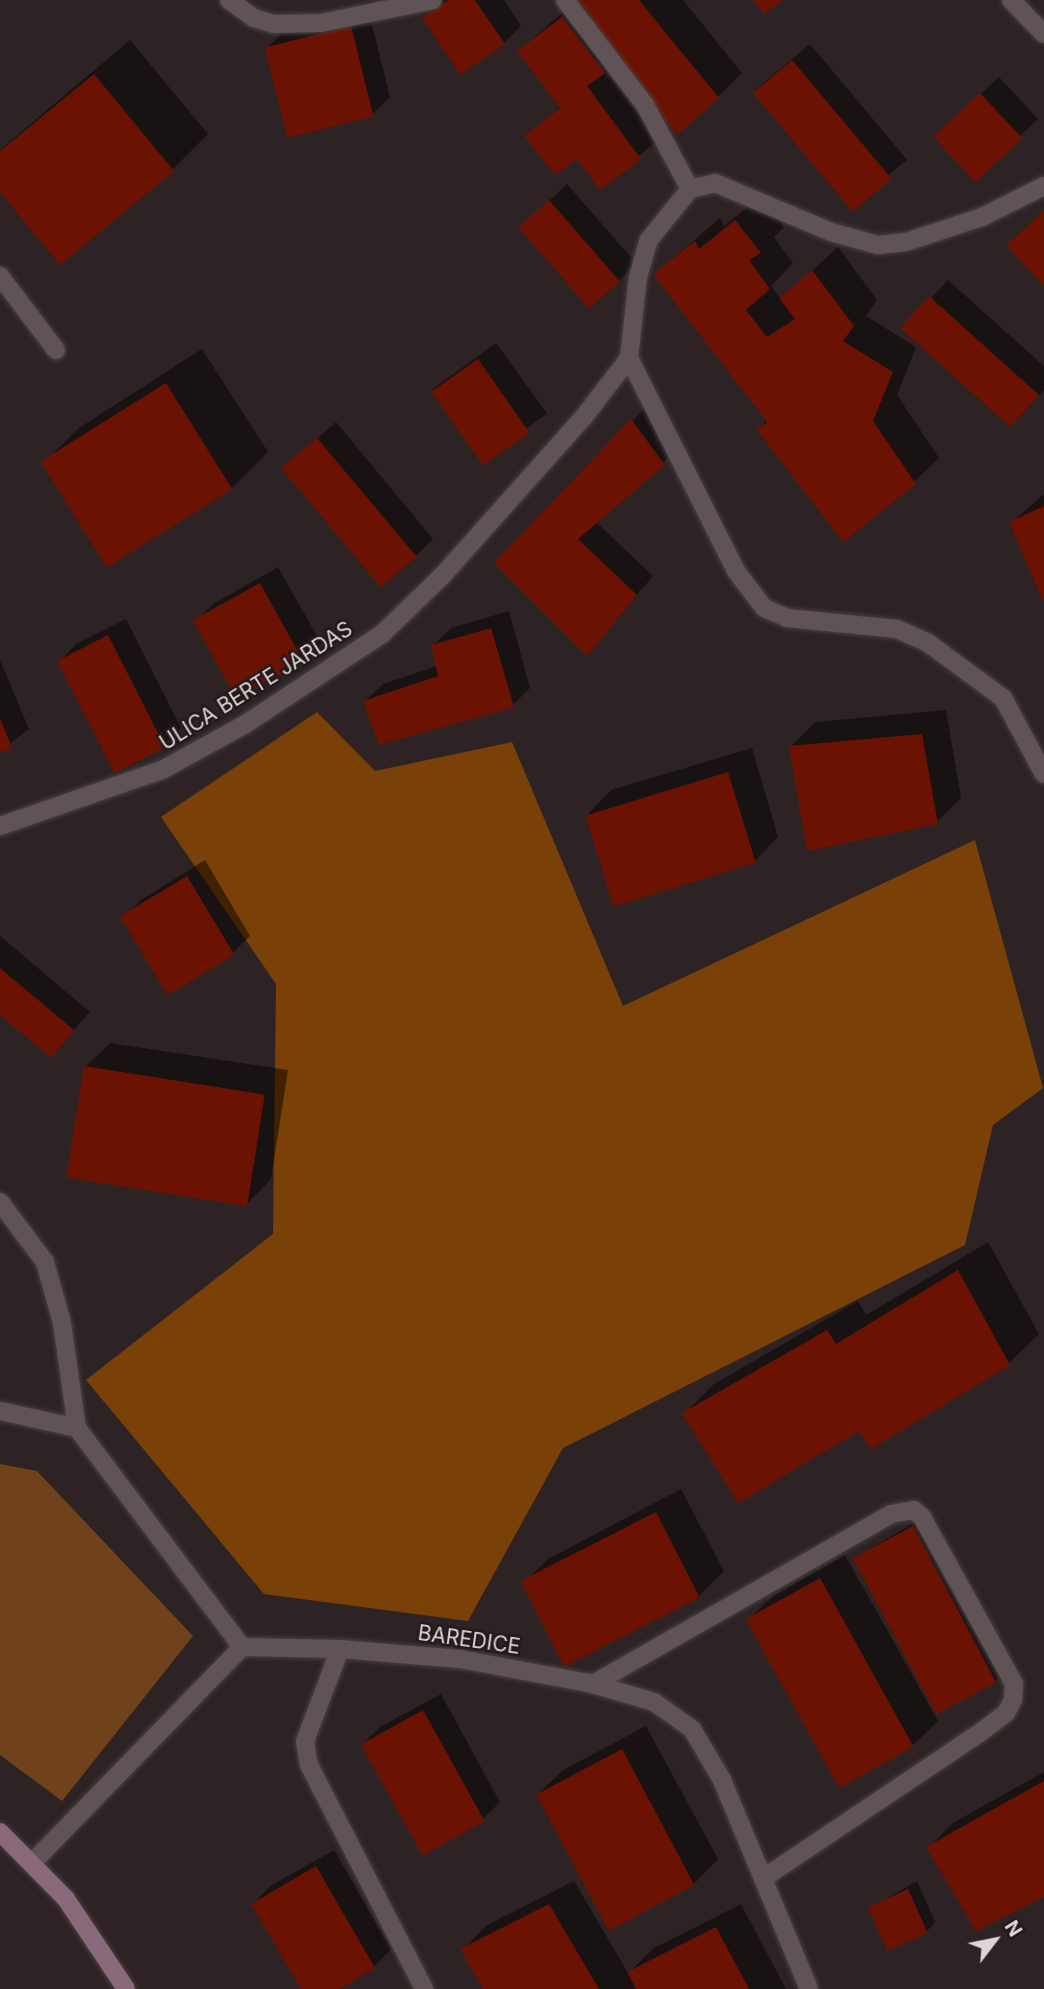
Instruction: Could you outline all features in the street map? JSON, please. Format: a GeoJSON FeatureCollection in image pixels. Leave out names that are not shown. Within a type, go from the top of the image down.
{"type":"FeatureCollection","features":[{"type":"Feature","properties":{"kind":"main road"},"geometry":{"type":"LineString","coordinates":[[0,1832],[66,1899],[126,1989]]}},
{"type":"Feature","properties":{"kind":"street"},"geometry":{"type":"LineString","coordinates":[[229,0],[254,18],[274,24],[321,23],[432,0]]}},
{"type":"Feature","properties":{"kind":"street"},"geometry":{"type":"LineString","coordinates":[[565,0],[645,105],[690,189]]}},
{"type":"Feature","properties":{"kind":"street"},"geometry":{"type":"LineString","coordinates":[[1011,0],[1044,34]]}},
{"type":"Feature","properties":{"kind":"street"},"geometry":{"type":"LineString","coordinates":[[1044,186],[982,217],[906,242],[878,245],[831,232],[715,183],[690,189],[648,241],[638,277],[629,359],[736,570],[764,608],[787,618],[897,629],[928,643],[1003,698],[1044,774]]}},
{"type":"Feature","properties":{"kind":"street"},"geometry":{"type":"LineString","coordinates":[[0,276],[56,350]]}},
{"type":"Feature","properties":{"kind":"street","name":"ULICA BERTE JARDAS"},"geometry":{"type":"LineString","coordinates":[[0,826],[162,770],[257,716],[382,634],[469,546],[583,418],[629,359]]}},
{"type":"Feature","properties":{"kind":"street"},"geometry":{"type":"LineString","coordinates":[[0,1202],[45,1262],[62,1323],[77,1429],[242,1647],[32,1863]]}},
{"type":"Feature","properties":{"kind":"street"},"geometry":{"type":"LineString","coordinates":[[0,1411],[77,1429]]}},
{"type":"Feature","properties":{"kind":"street"},"geometry":{"type":"LineString","coordinates":[[593,1684],[891,1514],[914,1510],[922,1517],[1014,1684],[1013,1700],[1006,1713],[978,1734],[765,1877]]}},
{"type":"Feature","properties":{"kind":"street","name":"BAREDICE"},"geometry":{"type":"LineString","coordinates":[[242,1647],[340,1649],[460,1659],[593,1684],[654,1702],[692,1729],[722,1780],[765,1877],[809,1989]]}},
{"type":"Feature","properties":{"kind":"street"},"geometry":{"type":"LineString","coordinates":[[340,1649],[305,1741],[309,1765],[424,1989]]}},
{"type":"Feature","properties":{"kind":"shaded area"},"geometry":{"type":"Polygon","coordinates":[[[317,712],[375,771],[512,742],[623,1006],[975,840],[1043,1088],[993,1125],[965,1245],[563,1448],[468,1621],[264,1594],[86,1380],[273,1234],[276,984],[161,817],[317,712]]]}},
{"type":"Feature","properties":{"kind":"shaded area"},"geometry":{"type":"Polygon","coordinates":[[[0,1464],[37,1471],[193,1636],[62,1801],[0,1755],[0,1464]]]}},
{"type":"Feature","properties":{"kind":"building"},"geometry":{"type":"Polygon","coordinates":[[[448,0],[475,0],[505,44],[460,75],[422,17],[448,0]]]}},
{"type":"Feature","properties":{"kind":"building"},"geometry":{"type":"Polygon","coordinates":[[[574,0],[639,0],[719,98],[677,135],[574,0]]]}},
{"type":"Feature","properties":{"kind":"building"},"geometry":{"type":"Polygon","coordinates":[[[753,0],[783,0],[764,14],[753,0]]]}},
{"type":"Feature","properties":{"kind":"building"},"geometry":{"type":"Polygon","coordinates":[[[562,17],[605,73],[587,86],[641,159],[600,190],[577,159],[555,175],[524,136],[560,108],[517,51],[562,17]]]}},
{"type":"Feature","properties":{"kind":"building"},"geometry":{"type":"Polygon","coordinates":[[[351,26],[373,116],[287,138],[265,48],[351,26]]]}},
{"type":"Feature","properties":{"kind":"building"},"geometry":{"type":"Polygon","coordinates":[[[792,60],[892,179],[853,212],[753,93],[792,60]]]}},
{"type":"Feature","properties":{"kind":"building"},"geometry":{"type":"Polygon","coordinates":[[[94,74],[174,171],[60,265],[0,192],[0,151],[94,74]]]}},
{"type":"Feature","properties":{"kind":"building"},"geometry":{"type":"Polygon","coordinates":[[[980,93],[1022,138],[975,182],[933,137],[980,93]]]}},
{"type":"Feature","properties":{"kind":"building"},"geometry":{"type":"Polygon","coordinates":[[[549,200],[620,282],[589,308],[518,227],[549,200]]]}},
{"type":"Feature","properties":{"kind":"building"},"geometry":{"type":"Polygon","coordinates":[[[1044,211],[1044,286],[1006,245],[1044,211]]]}},
{"type":"Feature","properties":{"kind":"building"},"geometry":{"type":"Polygon","coordinates":[[[735,220],[761,253],[749,260],[770,289],[746,310],[767,337],[795,319],[779,298],[812,270],[854,326],[843,341],[893,372],[873,421],[916,484],[843,542],[756,429],[767,422],[653,274],[695,241],[699,249],[735,220]]]}},
{"type":"Feature","properties":{"kind":"building"},"geometry":{"type":"Polygon","coordinates":[[[929,296],[1039,395],[1010,427],[900,328],[929,296]]]}},
{"type":"Feature","properties":{"kind":"building"},"geometry":{"type":"Polygon","coordinates":[[[478,359],[530,433],[483,465],[431,392],[478,359]]]}},
{"type":"Feature","properties":{"kind":"building"},"geometry":{"type":"Polygon","coordinates":[[[166,383],[232,489],[107,567],[40,461],[166,383]]]}},
{"type":"Feature","properties":{"kind":"building"},"geometry":{"type":"Polygon","coordinates":[[[631,419],[665,465],[578,539],[637,595],[587,656],[494,563],[631,419]]]}},
{"type":"Feature","properties":{"kind":"building"},"geometry":{"type":"Polygon","coordinates":[[[317,438],[417,557],[381,587],[281,468],[317,438]]]}},
{"type":"Feature","properties":{"kind":"building"},"geometry":{"type":"Polygon","coordinates":[[[1044,506],[1044,603],[1009,522],[1044,506]]]}},
{"type":"Feature","properties":{"kind":"building"},"geometry":{"type":"Polygon","coordinates":[[[260,583],[304,662],[236,699],[193,620],[260,583]]]}},
{"type":"Feature","properties":{"kind":"building"},"geometry":{"type":"Polygon","coordinates":[[[491,628],[514,707],[379,745],[363,701],[438,676],[431,645],[491,628]]]}},
{"type":"Feature","properties":{"kind":"building"},"geometry":{"type":"Polygon","coordinates":[[[108,635],[165,747],[114,773],[57,661],[108,635]]]}},
{"type":"Feature","properties":{"kind":"building"},"geometry":{"type":"Polygon","coordinates":[[[0,718],[12,748],[0,753],[0,718]]]}},
{"type":"Feature","properties":{"kind":"building"},"geometry":{"type":"Polygon","coordinates":[[[922,734],[938,824],[807,851],[789,746],[922,734]]]}},
{"type":"Feature","properties":{"kind":"building"},"geometry":{"type":"Polygon","coordinates":[[[728,772],[756,863],[613,906],[586,816],[728,772]]]}},
{"type":"Feature","properties":{"kind":"building"},"geometry":{"type":"Polygon","coordinates":[[[187,876],[234,955],[168,995],[120,916],[187,876]]]}},
{"type":"Feature","properties":{"kind":"building"},"geometry":{"type":"Polygon","coordinates":[[[0,968],[74,1030],[51,1058],[0,1015],[0,968]]]}},
{"type":"Feature","properties":{"kind":"building"},"geometry":{"type":"Polygon","coordinates":[[[84,1066],[265,1095],[247,1206],[66,1178],[84,1066]]]}},
{"type":"Feature","properties":{"kind":"building"},"geometry":{"type":"Polygon","coordinates":[[[958,1270],[1010,1365],[871,1449],[859,1431],[738,1503],[682,1413],[827,1330],[836,1344],[958,1270]]]}},
{"type":"Feature","properties":{"kind":"building"},"geometry":{"type":"Polygon","coordinates":[[[656,1512],[700,1598],[564,1667],[521,1581],[656,1512]]]}},
{"type":"Feature","properties":{"kind":"building"},"geometry":{"type":"Polygon","coordinates":[[[913,1526],[996,1682],[936,1714],[853,1558],[913,1526]]]}},
{"type":"Feature","properties":{"kind":"building"},"geometry":{"type":"Polygon","coordinates":[[[820,1578],[914,1747],[839,1788],[746,1619],[820,1578]]]}},
{"type":"Feature","properties":{"kind":"building"},"geometry":{"type":"Polygon","coordinates":[[[423,1710],[485,1821],[422,1855],[361,1744],[423,1710]]]}},
{"type":"Feature","properties":{"kind":"building"},"geometry":{"type":"Polygon","coordinates":[[[622,1749],[694,1885],[609,1931],[536,1795],[622,1749]]]}},
{"type":"Feature","properties":{"kind":"building"},"geometry":{"type":"Polygon","coordinates":[[[1044,1781],[1044,1897],[976,1931],[926,1847],[1044,1781]]]}},
{"type":"Feature","properties":{"kind":"building"},"geometry":{"type":"Polygon","coordinates":[[[316,1866],[375,1968],[339,1989],[301,1989],[251,1904],[316,1866]]]}},
{"type":"Feature","properties":{"kind":"building"},"geometry":{"type":"Polygon","coordinates":[[[908,1889],[928,1933],[887,1951],[868,1907],[908,1889]]]}},
{"type":"Feature","properties":{"kind":"building"},"geometry":{"type":"Polygon","coordinates":[[[549,1904],[599,1989],[483,1989],[460,1949],[549,1904]]]}},
{"type":"Feature","properties":{"kind":"building"},"geometry":{"type":"Polygon","coordinates":[[[716,1927],[749,1989],[636,1989],[627,1972],[716,1927]]]}}]}
